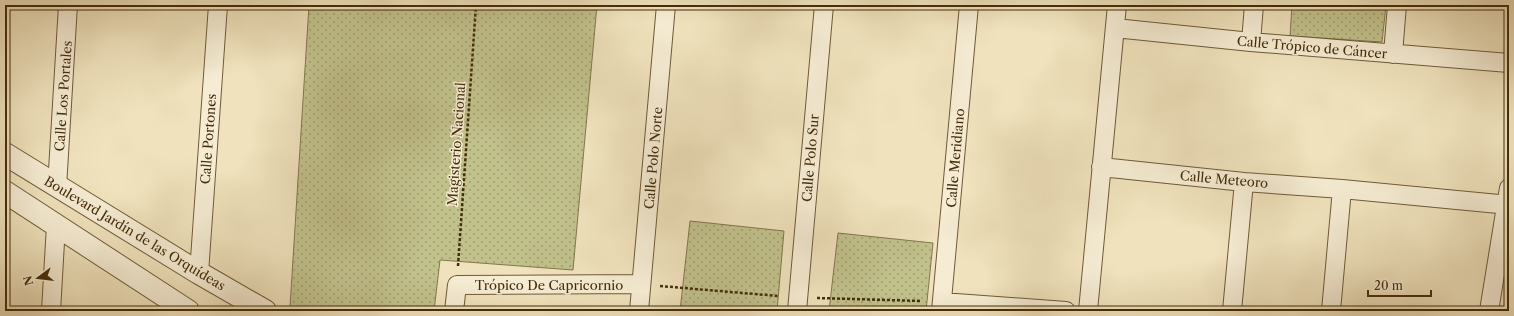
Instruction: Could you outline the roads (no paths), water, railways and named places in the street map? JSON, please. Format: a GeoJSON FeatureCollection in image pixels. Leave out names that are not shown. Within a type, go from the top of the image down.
{"type":"FeatureCollection","features":[{"type":"Feature","properties":{"kind":"street","name":"Calle Los Portales"},"geometry":{"type":"LineString","coordinates":[[57,187],[68,5]]}},
{"type":"Feature","properties":{"kind":"street","name":"Calle Portones"},"geometry":{"type":"LineString","coordinates":[[199,272],[218,5]]}},
{"type":"Feature","properties":{"kind":"street","name":"Calle Polo Norte"},"geometry":{"type":"LineString","coordinates":[[639,311],[666,5]]}},
{"type":"Feature","properties":{"kind":"street","name":"Calle Polo Sur"},"geometry":{"type":"LineString","coordinates":[[797,311],[824,5]]}},
{"type":"Feature","properties":{"kind":"street","name":"Calle Meridiano"},"geometry":{"type":"LineString","coordinates":[[942,306],[969,5]]}},
{"type":"Feature","properties":{"kind":"street"},"geometry":{"type":"LineString","coordinates":[[1088,311],[1117,5]]}},
{"type":"Feature","properties":{"kind":"street"},"geometry":{"type":"LineString","coordinates":[[1251,42],[1254,5]]}},
{"type":"Feature","properties":{"kind":"street"},"geometry":{"type":"LineString","coordinates":[[1393,54],[1397,5]]}},
{"type":"Feature","properties":{"kind":"street","name":"Calle Trópico de Cáncer"},"geometry":{"type":"LineString","coordinates":[[1115,28],[1251,42],[1509,63]]}},
{"type":"Feature","properties":{"kind":"street","name":"Boulevard Jardín de las Orquídeas"},"geometry":{"type":"LineString","coordinates":[[5,154],[57,187],[265,311]]}},
{"type":"Feature","properties":{"kind":"street","name":"Calle Meteoro"},"geometry":{"type":"LineString","coordinates":[[1101,167],[1244,182],[1508,199]]}},
{"type":"Feature","properties":{"kind":"street"},"geometry":{"type":"LineString","coordinates":[[1232,311],[1244,182]]}},
{"type":"Feature","properties":{"kind":"street"},"geometry":{"type":"LineString","coordinates":[[1331,311],[1342,189]]}},
{"type":"Feature","properties":{"kind":"street"},"geometry":{"type":"LineString","coordinates":[[5,192],[188,311]]}},
{"type":"Feature","properties":{"kind":"street"},"geometry":{"type":"LineString","coordinates":[[1489,311],[1508,199]]}},
{"type":"Feature","properties":{"kind":"street"},"geometry":{"type":"LineString","coordinates":[[51,311],[56,225]]}},
{"type":"Feature","properties":{"kind":"street","name":"Trópico De Capricornio"},"geometry":{"type":"LineString","coordinates":[[454,311],[457,285],[641,284]]}},
{"type":"Feature","properties":{"kind":"street"},"geometry":{"type":"LineString","coordinates":[[942,306],[1066,311]]}}]}
